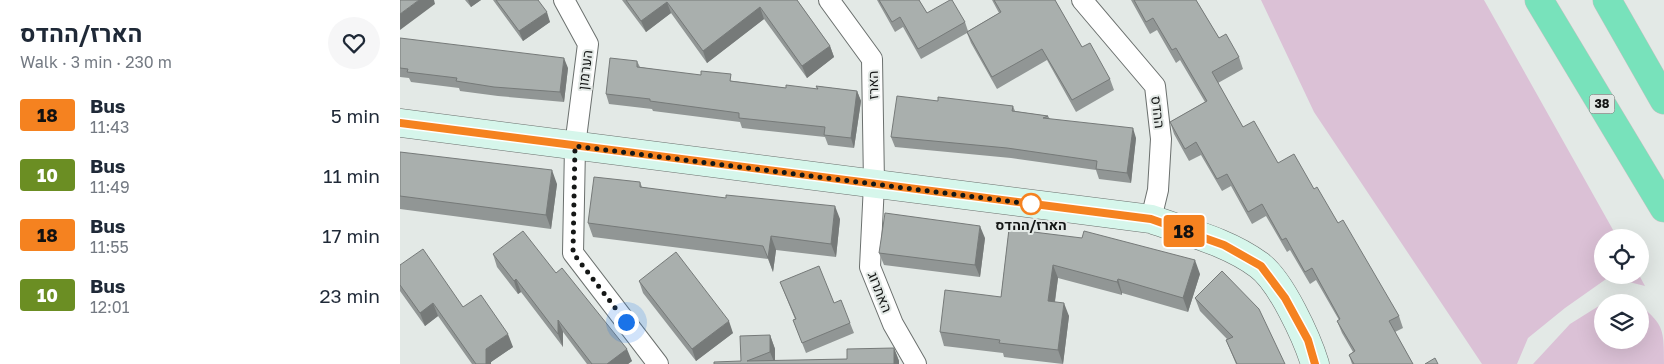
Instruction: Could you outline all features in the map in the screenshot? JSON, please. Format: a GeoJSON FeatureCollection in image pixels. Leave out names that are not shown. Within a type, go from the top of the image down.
{"type":"FeatureCollection","features":[{"type":"Feature","properties":{"kind":"highway","name":"38"},"geometry":{"type":"LineString","coordinates":[[1539,0],[1664,208]]}},
{"type":"Feature","properties":{"kind":"highway"},"geometry":{"type":"LineString","coordinates":[[1608,0],[1664,100]]}},
{"type":"Feature","properties":{"kind":"highway"},"geometry":{"type":"LineString","coordinates":[[1612,0],[1664,78]]}},
{"type":"Feature","properties":{"kind":"street","name":"הערמון"},"geometry":{"type":"LineString","coordinates":[[564,0],[588,44],[575,146],[573,253],[658,364]]}},
{"type":"Feature","properties":{"kind":"street","name":"הארז"},"geometry":{"type":"LineString","coordinates":[[829,0],[872,59],[874,184]]}},
{"type":"Feature","properties":{"kind":"street","name":"ההדס"},"geometry":{"type":"LineString","coordinates":[[1082,0],[1154,86],[1161,139],[1158,190],[1151,219]]}},
{"type":"Feature","properties":{"kind":"street"},"geometry":{"type":"LineString","coordinates":[[400,124],[1151,219],[1224,245],[1261,266],[1285,298],[1308,340],[1315,364]]}},
{"type":"Feature","properties":{"kind":"street","name":"האתרוג"},"geometry":{"type":"LineString","coordinates":[[874,184],[870,267],[893,324],[916,364]]}},
{"type":"Feature","properties":{"kind":"shaded area"},"geometry":{"type":"Polygon","coordinates":[[[1261,0],[1484,0],[1613,229],[1594,229],[1594,284],[1599,284],[1565,308],[1528,338],[1517,364],[1482,364],[1314,112],[1261,0]]]}},
{"type":"Feature","properties":{"kind":"shaded area"},"geometry":{"type":"Polygon","coordinates":[[[1594,309],[1594,349],[1649,349],[1649,313],[1661,329],[1664,343],[1664,364],[1533,364],[1570,324],[1594,309]]]}},
{"type":"Feature","properties":{"kind":"building"},"geometry":{"type":"Polygon","coordinates":[[[400,0],[419,0],[400,14],[400,0]]]}},
{"type":"Feature","properties":{"kind":"building"},"geometry":{"type":"Polygon","coordinates":[[[496,0],[538,0],[547,12],[519,31],[496,0]]]}},
{"type":"Feature","properties":{"kind":"building"},"geometry":{"type":"Polygon","coordinates":[[[626,0],[797,0],[830,46],[802,66],[760,7],[703,51],[667,2],[641,21],[626,0]]]}},
{"type":"Feature","properties":{"kind":"building"},"geometry":{"type":"Polygon","coordinates":[[[879,0],[919,0],[927,13],[952,0],[965,22],[918,49],[900,17],[892,22],[879,0]]]}},
{"type":"Feature","properties":{"kind":"building"},"geometry":{"type":"Polygon","coordinates":[[[994,0],[1055,0],[1082,47],[1090,43],[1110,79],[1072,100],[1042,49],[992,77],[967,32],[1001,12],[994,0]]]}},
{"type":"Feature","properties":{"kind":"building"},"geometry":{"type":"Polygon","coordinates":[[[1134,0],[1196,0],[1219,38],[1226,34],[1239,57],[1212,72],[1243,127],[1254,121],[1278,163],[1294,154],[1314,189],[1317,187],[1338,223],[1343,220],[1399,316],[1389,321],[1413,364],[1354,364],[1349,355],[1355,351],[1337,321],[1340,319],[1312,268],[1305,272],[1286,238],[1282,240],[1262,204],[1248,212],[1227,174],[1217,179],[1196,142],[1185,149],[1170,122],[1207,101],[1176,48],[1172,50],[1153,18],[1146,22],[1134,0]]]}},
{"type":"Feature","properties":{"kind":"building"},"geometry":{"type":"Polygon","coordinates":[[[400,38],[564,58],[560,92],[494,87],[456,81],[457,78],[407,72],[408,69],[400,68],[400,38]]]}},
{"type":"Feature","properties":{"kind":"building"},"geometry":{"type":"Polygon","coordinates":[[[610,58],[637,61],[637,67],[701,75],[701,71],[731,74],[730,81],[786,88],[786,85],[818,89],[816,86],[857,91],[851,138],[824,135],[825,127],[739,118],[739,113],[606,94],[610,58]]]}},
{"type":"Feature","properties":{"kind":"building"},"geometry":{"type":"Polygon","coordinates":[[[897,96],[938,101],[938,97],[1013,106],[1012,111],[1048,116],[1043,118],[1133,128],[1127,173],[1096,169],[1097,161],[1007,148],[891,137],[897,96]]]}},
{"type":"Feature","properties":{"kind":"building"},"geometry":{"type":"Polygon","coordinates":[[[400,152],[552,170],[546,215],[400,196],[400,152]]]}},
{"type":"Feature","properties":{"kind":"building"},"geometry":{"type":"Polygon","coordinates":[[[594,177],[640,182],[640,187],[726,198],[726,195],[835,206],[831,244],[771,236],[768,258],[763,246],[588,223],[594,177]]]}},
{"type":"Feature","properties":{"kind":"building"},"geometry":{"type":"Polygon","coordinates":[[[885,213],[980,226],[975,265],[879,253],[885,213]]]}},
{"type":"Feature","properties":{"kind":"building"},"geometry":{"type":"Polygon","coordinates":[[[1009,229],[1082,238],[1084,231],[1195,260],[1183,298],[1118,279],[1117,282],[1053,265],[1048,301],[1064,303],[1058,350],[999,343],[1000,340],[940,332],[945,290],[1001,297],[1009,229]]]}},
{"type":"Feature","properties":{"kind":"building"},"geometry":{"type":"Polygon","coordinates":[[[523,231],[556,273],[562,268],[627,349],[607,364],[592,364],[558,320],[558,334],[516,279],[514,281],[493,254],[523,231]]]}},
{"type":"Feature","properties":{"kind":"building"},"geometry":{"type":"Polygon","coordinates":[[[423,249],[463,307],[481,295],[508,334],[486,349],[486,364],[476,364],[433,303],[420,313],[400,285],[400,265],[423,249]]]}},
{"type":"Feature","properties":{"kind":"building"},"geometry":{"type":"Polygon","coordinates":[[[676,252],[729,321],[692,349],[639,281],[676,252]]]}},
{"type":"Feature","properties":{"kind":"building"},"geometry":{"type":"Polygon","coordinates":[[[819,266],[834,303],[841,300],[850,323],[802,343],[793,320],[796,319],[780,282],[819,266]]]}},
{"type":"Feature","properties":{"kind":"building"},"geometry":{"type":"Polygon","coordinates":[[[1222,271],[1259,309],[1285,364],[1237,364],[1226,340],[1233,337],[1195,298],[1222,271]]]}},
{"type":"Feature","properties":{"kind":"building"},"geometry":{"type":"Polygon","coordinates":[[[770,335],[770,352],[747,361],[847,359],[847,349],[894,348],[894,364],[714,364],[714,362],[741,361],[740,336],[770,335]]]}},
{"type":"Feature","properties":{"kind":"building"},"geometry":{"type":"Polygon","coordinates":[[[1435,358],[1438,364],[1425,364],[1435,358]]]}},
{"type":"Feature","properties":{"kind":"bus line","name":"18"},"geometry":{"type":"LineString","coordinates":[[400,123],[1151,219],[1224,245],[1261,266],[1285,298],[1308,340],[1315,364]]}},
{"type":"Feature","properties":{"kind":"place","name":"הארז/ההדס"},"geometry":{"type":"Point","coordinates":[1031,204]}},
{"type":"Feature","properties":{"kind":"route"},"geometry":{"type":"LineString","coordinates":[[626,322],[573,253],[575,146],[1031,204]]}}]}
